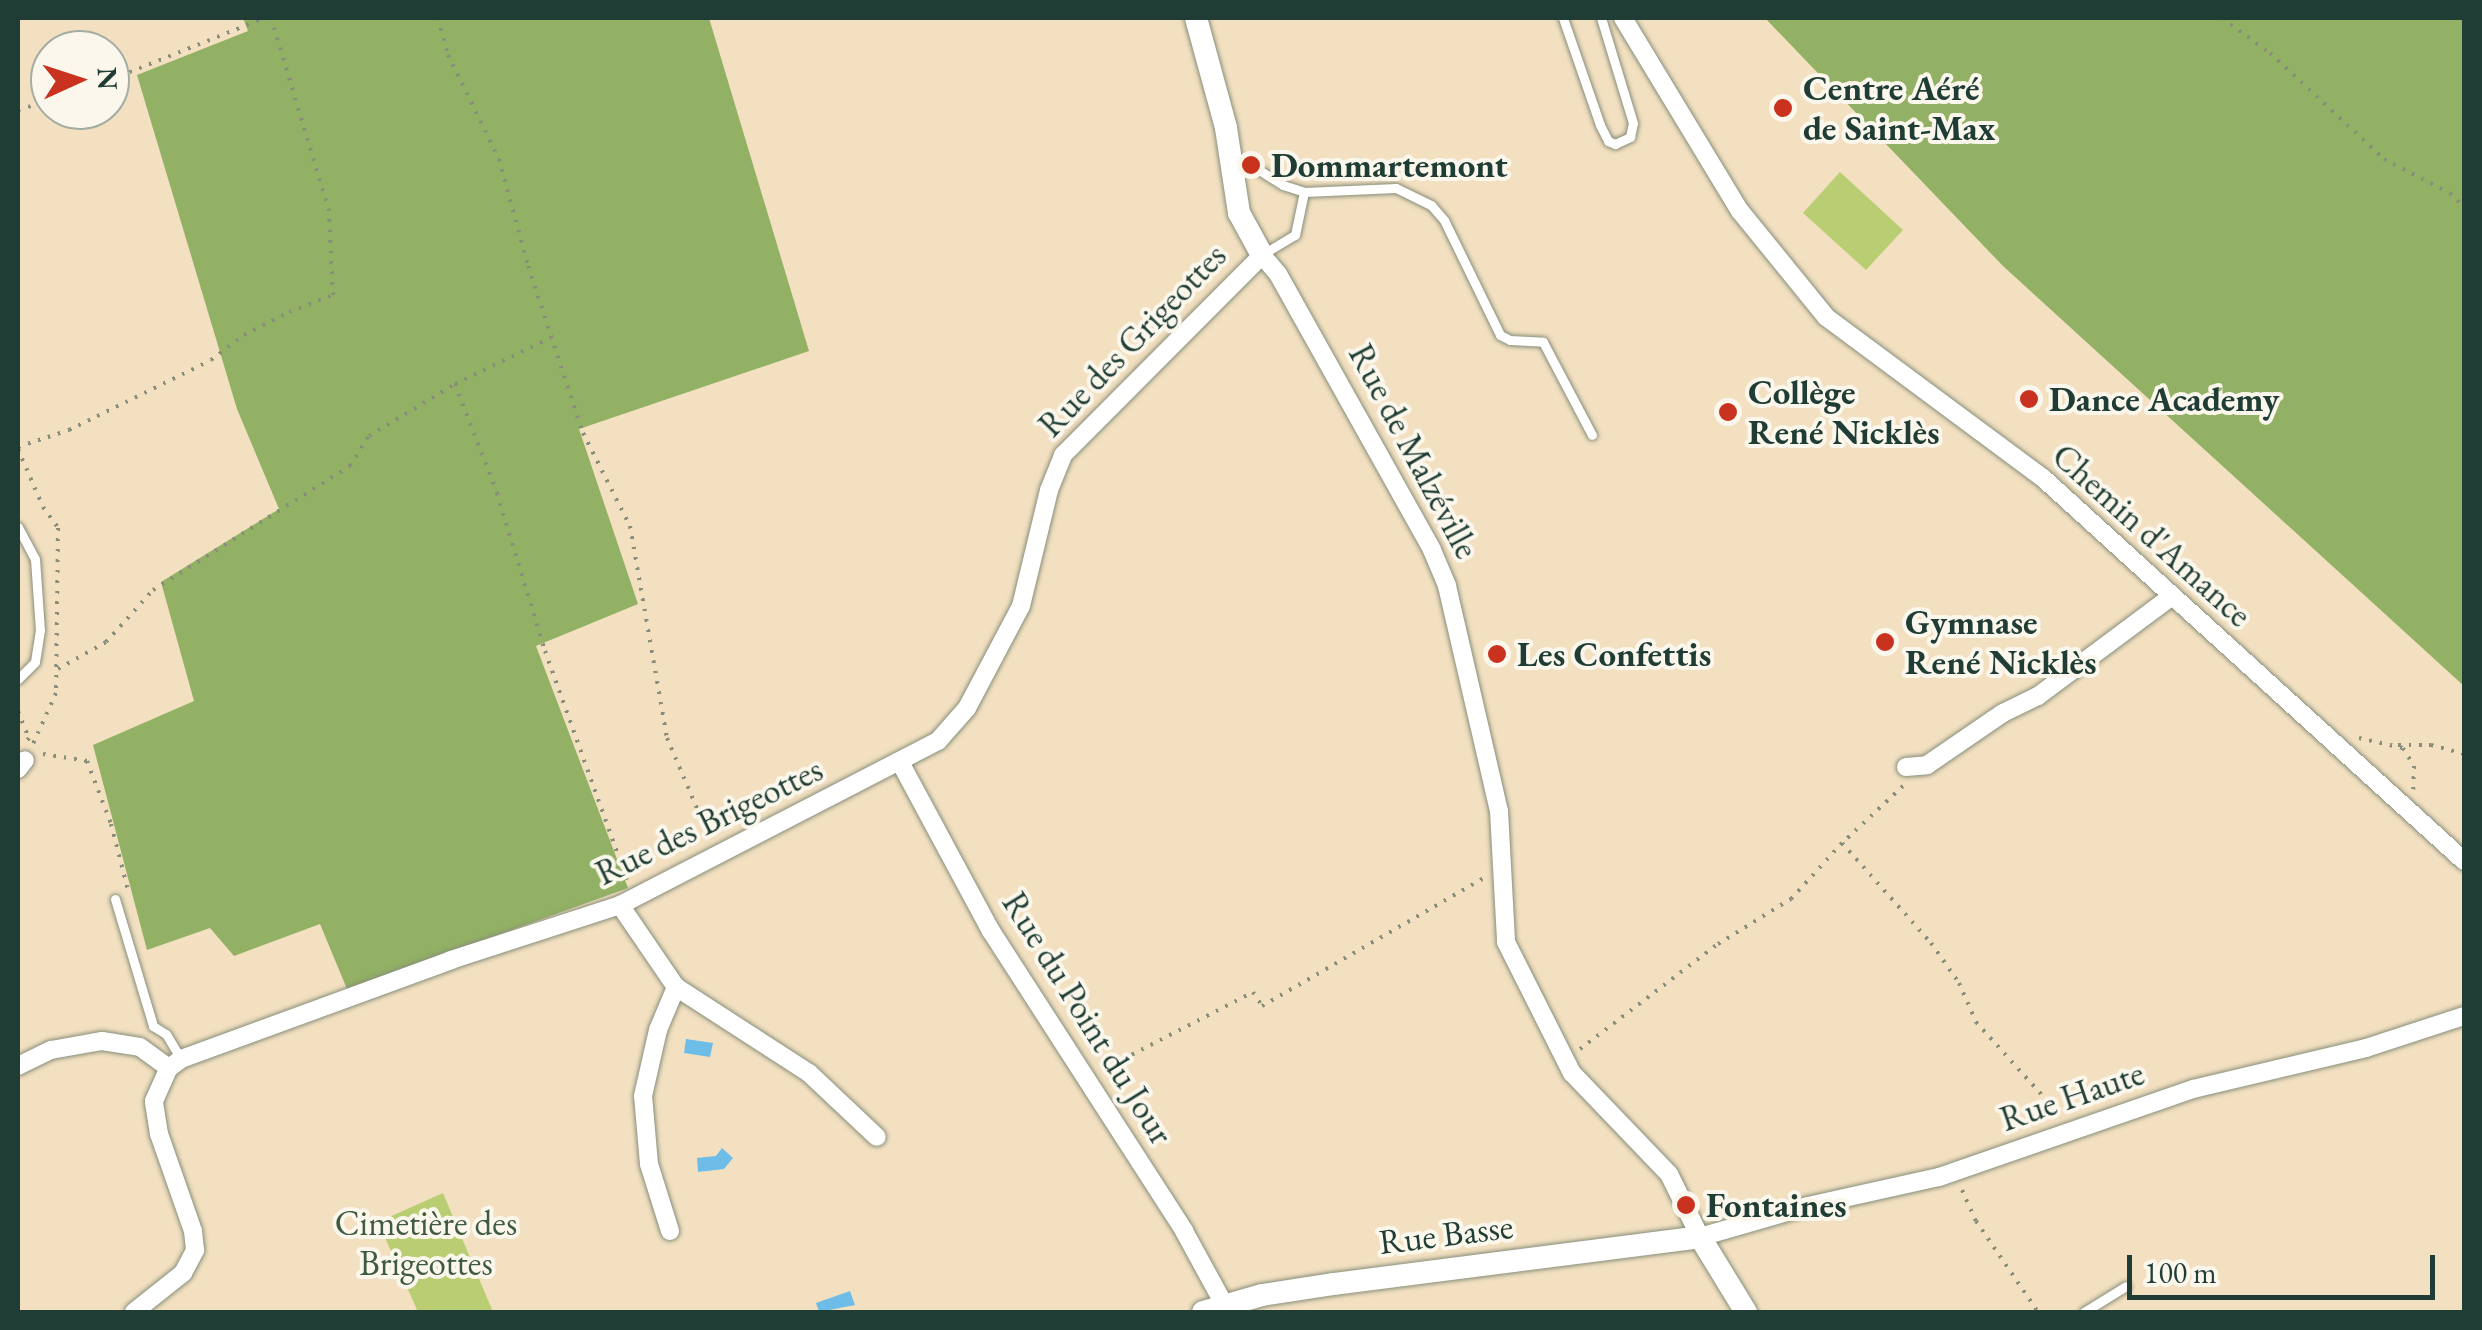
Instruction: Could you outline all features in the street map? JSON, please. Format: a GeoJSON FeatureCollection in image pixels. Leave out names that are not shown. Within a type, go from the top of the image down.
{"type":"FeatureCollection","features":[{"type":"Feature","properties":{"kind":"street","name":"Rue de Malzéville"},"geometry":{"type":"LineString","coordinates":[[1196,18],[1226,128],[1239,213],[1262,255],[1278,274],[1440,567],[1486,742],[1498,811],[1506,942],[1564,1061],[1588,1093],[1669,1174],[1700,1238]]}},
{"type":"Feature","properties":{"kind":"street","name":"Chemin d'Amance"},"geometry":{"type":"LineString","coordinates":[[1623,18],[1740,211],[1826,317],[2043,478],[2320,735],[2355,759],[2464,862]]}},
{"type":"Feature","properties":{"kind":"street","name":"Rue des Grigeottes"},"geometry":{"type":"LineString","coordinates":[[1038,532],[1055,470],[1071,444],[1262,255]]}},
{"type":"Feature","properties":{"kind":"street","name":"Rue des Brigeottes"},"geometry":{"type":"LineString","coordinates":[[175,1063],[627,902],[901,764],[952,729],[991,668],[1027,590],[1038,532]]}},
{"type":"Feature","properties":{"kind":"street"},"geometry":{"type":"LineString","coordinates":[[1906,766],[1927,766],[2003,713],[2038,696],[2172,596]]}},
{"type":"Feature","properties":{"kind":"street","name":"Rue du Point du Jour"},"geometry":{"type":"LineString","coordinates":[[901,764],[991,931],[1184,1231],[1213,1308]]}},
{"type":"Feature","properties":{"kind":"street"},"geometry":{"type":"LineString","coordinates":[[627,902],[676,987],[809,1073],[876,1136]]}},
{"type":"Feature","properties":{"kind":"street"},"geometry":{"type":"LineString","coordinates":[[670,1231],[649,1164],[643,1096],[658,1030],[676,987]]}},
{"type":"Feature","properties":{"kind":"street","name":"Rue Haute"},"geometry":{"type":"LineString","coordinates":[[1700,1238],[1954,1172],[2193,1089],[2366,1048],[2464,1016]]}},
{"type":"Feature","properties":{"kind":"street"},"geometry":{"type":"LineString","coordinates":[[21,1064],[68,1044],[102,1041],[140,1047],[175,1063],[154,1093],[159,1134],[193,1231],[195,1250],[183,1273],[134,1312]]}},
{"type":"Feature","properties":{"kind":"street"},"geometry":{"type":"LineString","coordinates":[[1700,1238],[1746,1312]]}},
{"type":"Feature","properties":{"kind":"street","name":"Rue Basse"},"geometry":{"type":"LineString","coordinates":[[1213,1308],[1334,1284],[1700,1238]]}},
{"type":"Feature","properties":{"kind":"lane"},"geometry":{"type":"LineString","coordinates":[[1563,18],[1600,125],[1608,141],[1615,144],[1630,136],[1633,123],[1601,18]]}},
{"type":"Feature","properties":{"kind":"lane"},"geometry":{"type":"LineString","coordinates":[[1229,161],[1251,165],[1283,185],[1304,192],[1396,188],[1432,206],[1444,220],[1500,334],[1510,340],[1542,342],[1592,436]]}},
{"type":"Feature","properties":{"kind":"lane"},"geometry":{"type":"LineString","coordinates":[[1262,255],[1295,235],[1304,192]]}},
{"type":"Feature","properties":{"kind":"lane"},"geometry":{"type":"LineString","coordinates":[[18,527],[35,559],[40,630],[34,662],[18,679]]}},
{"type":"Feature","properties":{"kind":"lane"},"geometry":{"type":"LineString","coordinates":[[115,899],[152,1026],[166,1034],[175,1063]]}},
{"type":"Feature","properties":{"kind":"lane"},"geometry":{"type":"LineString","coordinates":[[2084,1312],[2126,1286]]}},
{"type":"Feature","properties":{"kind":"path"},"geometry":{"type":"LineString","coordinates":[[130,73],[264,18]]}},
{"type":"Feature","properties":{"kind":"path"},"geometry":{"type":"LineString","coordinates":[[18,446],[69,430],[211,360],[244,335],[289,312],[333,296],[328,211],[271,18]]}},
{"type":"Feature","properties":{"kind":"path"},"geometry":{"type":"LineString","coordinates":[[438,18],[448,55],[499,159],[551,337],[600,474],[630,526],[667,738],[717,856]]}},
{"type":"Feature","properties":{"kind":"path"},"geometry":{"type":"LineString","coordinates":[[2222,18],[2270,53],[2384,159],[2411,177],[2450,193],[2464,207]]}},
{"type":"Feature","properties":{"kind":"path"},"geometry":{"type":"LineString","coordinates":[[58,670],[106,642],[152,590],[328,482],[359,457],[369,436],[454,384],[551,337]]}},
{"type":"Feature","properties":{"kind":"path"},"geometry":{"type":"LineString","coordinates":[[454,384],[497,492],[627,902]]}},
{"type":"Feature","properties":{"kind":"path"},"geometry":{"type":"LineString","coordinates":[[18,711],[29,738],[21,752],[23,761],[62,754],[87,761],[101,792],[130,898]]}},
{"type":"Feature","properties":{"kind":"path"},"geometry":{"type":"LineString","coordinates":[[2320,735],[2341,733],[2398,745],[2431,745],[2464,754]]}},
{"type":"Feature","properties":{"kind":"path"},"geometry":{"type":"LineString","coordinates":[[2398,745],[2414,766],[2416,800],[2411,811]]}},
{"type":"Feature","properties":{"kind":"path"},"geometry":{"type":"LineString","coordinates":[[1564,1061],[1718,944],[1791,900],[1842,843],[1902,789],[1906,766]]}},
{"type":"Feature","properties":{"kind":"path"},"geometry":{"type":"LineString","coordinates":[[1842,843],[1931,943],[1959,982],[1976,1022],[2064,1120],[2068,1130]]}},
{"type":"Feature","properties":{"kind":"path"},"geometry":{"type":"LineString","coordinates":[[1087,1078],[1252,992],[1262,1006],[1463,888],[1501,872]]}},
{"type":"Feature","properties":{"kind":"path"},"geometry":{"type":"LineString","coordinates":[[1954,1172],[1976,1221],[2038,1312]]}},
{"type":"Feature","properties":{"kind":"green space"},"geometry":{"type":"Polygon","coordinates":[[[243,18],[709,18],[809,351],[579,429],[638,604],[536,646],[628,888],[347,989],[320,924],[234,956],[210,928],[147,950],[93,745],[194,701],[161,582],[279,509],[237,409],[137,75],[248,31],[243,18]]]}},
{"type":"Feature","properties":{"kind":"green space"},"geometry":{"type":"Polygon","coordinates":[[[1765,18],[2464,18],[2464,686],[2003,266],[1765,18]]]}},
{"type":"Feature","properties":{"kind":"green space"},"geometry":{"type":"Polygon","coordinates":[[[1840,172],[1903,230],[1866,270],[1803,213],[1840,172]]]}},
{"type":"Feature","properties":{"kind":"green space","name":"Cimetière des Brigeottes"},"geometry":{"type":"Polygon","coordinates":[[[443,1193],[493,1312],[418,1312],[378,1222],[443,1193]]]}},
{"type":"Feature","properties":{"kind":"water"},"geometry":{"type":"Polygon","coordinates":[[[686,1039],[713,1043],[710,1057],[684,1053],[686,1039]]]}},
{"type":"Feature","properties":{"kind":"water"},"geometry":{"type":"Polygon","coordinates":[[[722,1148],[733,1158],[724,1169],[698,1172],[697,1158],[716,1156],[722,1148]]]}},
{"type":"Feature","properties":{"kind":"water"},"geometry":{"type":"Polygon","coordinates":[[[850,1291],[855,1305],[819,1312],[816,1303],[850,1291]]]}},
{"type":"Feature","properties":{"kind":"place","name":"Centre Aéré de Saint-Max"},"geometry":{"type":"Point","coordinates":[1783,108]}},
{"type":"Feature","properties":{"kind":"place","name":"Dommartemont"},"geometry":{"type":"Point","coordinates":[1251,165]}},
{"type":"Feature","properties":{"kind":"place","name":"Dance Academy"},"geometry":{"type":"Point","coordinates":[2029,399]}},
{"type":"Feature","properties":{"kind":"place","name":"Collège René Nicklès"},"geometry":{"type":"Point","coordinates":[1728,412]}},
{"type":"Feature","properties":{"kind":"place","name":"Gymnase René Nicklès"},"geometry":{"type":"Point","coordinates":[1885,642]}},
{"type":"Feature","properties":{"kind":"place","name":"Les Confettis"},"geometry":{"type":"Point","coordinates":[1497,654]}},
{"type":"Feature","properties":{"kind":"place","name":"Fontaines"},"geometry":{"type":"Point","coordinates":[1686,1205]}}]}
